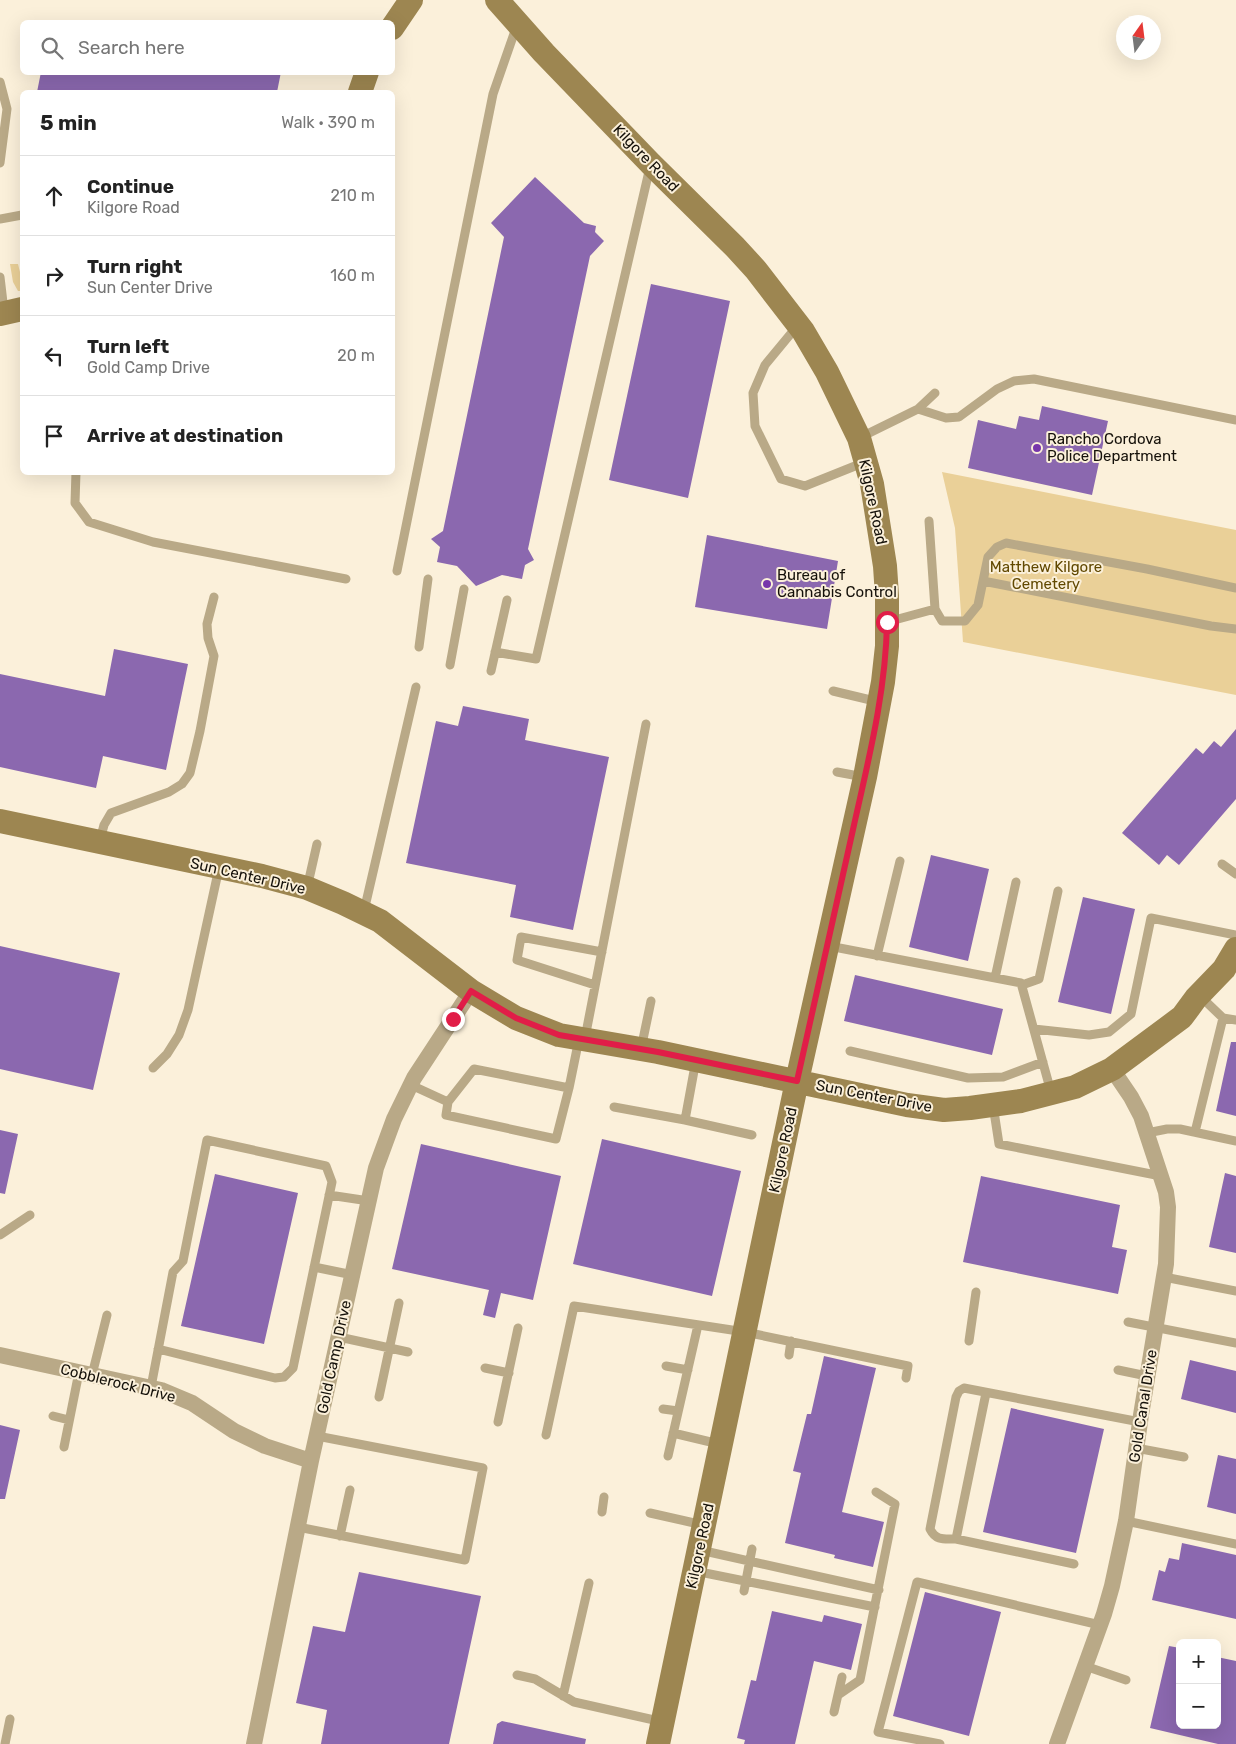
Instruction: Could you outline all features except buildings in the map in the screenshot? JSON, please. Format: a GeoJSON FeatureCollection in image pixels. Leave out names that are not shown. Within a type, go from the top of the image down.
{"type":"FeatureCollection","features":[{"type":"Feature","properties":{"kind":"street"},"geometry":{"type":"LineString","coordinates":[[395,24],[411,0]]}},
{"type":"Feature","properties":{"kind":"street","name":"Kilgore Road"},"geometry":{"type":"LineString","coordinates":[[497,0],[544,53],[651,164],[735,247],[756,270],[798,325],[827,372],[859,438],[877,512],[888,596],[887,646],[865,777],[797,1081],[661,1733]]}},
{"type":"Feature","properties":{"kind":"street","name":"Sun Center Drive"},"geometry":{"type":"LineString","coordinates":[[0,821],[262,876],[307,888],[380,921],[471,991],[516,1018],[559,1035],[641,1049],[944,1110],[1021,1101],[1075,1087],[1112,1069],[1182,1017],[1234,956]]}},
{"type":"Feature","properties":{"kind":"street","name":"Gold Camp Drive"},"geometry":{"type":"LineString","coordinates":[[254,1744],[311,1461],[376,1168],[394,1119],[411,1085],[471,991]]}},
{"type":"Feature","properties":{"kind":"street","name":"Gold Canal Drive"},"geometry":{"type":"LineString","coordinates":[[1058,1744],[1112,1586],[1126,1522],[1168,1248],[1168,1207],[1161,1176],[1147,1133],[1131,1096],[1112,1069]]}},
{"type":"Feature","properties":{"kind":"street","name":"Cobblerock Drive"},"geometry":{"type":"LineString","coordinates":[[0,1355],[150,1388],[177,1396],[192,1403],[234,1431],[265,1446],[311,1461]]}},
{"type":"Feature","properties":{"kind":"lane"},"geometry":{"type":"LineString","coordinates":[[397,571],[493,94],[518,22]]}},
{"type":"Feature","properties":{"kind":"lane"},"geometry":{"type":"LineString","coordinates":[[0,82],[6,109],[0,162]]}},
{"type":"Feature","properties":{"kind":"lane"},"geometry":{"type":"LineString","coordinates":[[495,652],[536,659],[651,164]]}},
{"type":"Feature","properties":{"kind":"lane"},"geometry":{"type":"LineString","coordinates":[[0,218],[20,215]]}},
{"type":"Feature","properties":{"kind":"lane"},"geometry":{"type":"LineString","coordinates":[[0,277],[9,312]]}},
{"type":"Feature","properties":{"kind":"lane"},"geometry":{"type":"LineString","coordinates":[[798,325],[764,366],[754,393],[754,426],[781,479],[805,486],[866,462]]}},
{"type":"Feature","properties":{"kind":"lane"},"geometry":{"type":"LineString","coordinates":[[918,409],[946,418],[959,417],[997,389],[1014,381],[1034,379],[1236,420]]}},
{"type":"Feature","properties":{"kind":"lane"},"geometry":{"type":"LineString","coordinates":[[859,438],[918,409],[935,392]]}},
{"type":"Feature","properties":{"kind":"lane"},"geometry":{"type":"LineString","coordinates":[[76,475],[75,503],[89,522],[153,542],[346,579]]}},
{"type":"Feature","properties":{"kind":"lane"},"geometry":{"type":"LineString","coordinates":[[929,521],[935,608],[942,621],[965,621],[978,605],[988,557],[997,547],[1006,543],[1147,569],[1236,588]]}},
{"type":"Feature","properties":{"kind":"lane"},"geometry":{"type":"LineString","coordinates":[[418,647],[428,579]]}},
{"type":"Feature","properties":{"kind":"lane"},"geometry":{"type":"LineString","coordinates":[[983,581],[1211,626],[1236,629]]}},
{"type":"Feature","properties":{"kind":"lane"},"geometry":{"type":"LineString","coordinates":[[450,665],[464,589]]}},
{"type":"Feature","properties":{"kind":"lane"},"geometry":{"type":"LineString","coordinates":[[99,842],[104,825],[111,813],[169,792],[182,784],[190,773],[214,656],[206,624],[214,597]]}},
{"type":"Feature","properties":{"kind":"lane"},"geometry":{"type":"LineString","coordinates":[[491,671],[507,600]]}},
{"type":"Feature","properties":{"kind":"lane"},"geometry":{"type":"LineString","coordinates":[[887,622],[935,608]]}},
{"type":"Feature","properties":{"kind":"lane"},"geometry":{"type":"LineString","coordinates":[[363,913],[416,687]]}},
{"type":"Feature","properties":{"kind":"lane"},"geometry":{"type":"LineString","coordinates":[[833,691],[879,702]]}},
{"type":"Feature","properties":{"kind":"lane"},"geometry":{"type":"LineString","coordinates":[[569,1088],[474,1069],[448,1102],[446,1115],[556,1140],[582,1039],[602,952],[646,724]]}},
{"type":"Feature","properties":{"kind":"lane"},"geometry":{"type":"LineString","coordinates":[[837,772],[865,777]]}},
{"type":"Feature","properties":{"kind":"lane"},"geometry":{"type":"LineString","coordinates":[[307,888],[317,844]]}},
{"type":"Feature","properties":{"kind":"lane"},"geometry":{"type":"LineString","coordinates":[[878,956],[900,861]]}},
{"type":"Feature","properties":{"kind":"lane"},"geometry":{"type":"LineString","coordinates":[[1222,864],[1236,874]]}},
{"type":"Feature","properties":{"kind":"lane"},"geometry":{"type":"LineString","coordinates":[[153,1068],[167,1054],[179,1035],[188,1010],[220,868]]}},
{"type":"Feature","properties":{"kind":"lane"},"geometry":{"type":"LineString","coordinates":[[995,978],[1016,882]]}},
{"type":"Feature","properties":{"kind":"lane"},"geometry":{"type":"LineString","coordinates":[[827,946],[995,978],[1022,985],[1039,979],[1058,891]]}},
{"type":"Feature","properties":{"kind":"lane"},"geometry":{"type":"LineString","coordinates":[[1034,1029],[1089,1035],[1109,1032],[1132,1014],[1151,918],[1236,935]]}},
{"type":"Feature","properties":{"kind":"lane"},"geometry":{"type":"LineString","coordinates":[[595,984],[517,960],[521,937],[602,952]]}},
{"type":"Feature","properties":{"kind":"lane"},"geometry":{"type":"LineString","coordinates":[[1022,985],[1051,1093]]}},
{"type":"Feature","properties":{"kind":"lane"},"geometry":{"type":"LineString","coordinates":[[1199,995],[1222,1018],[1236,1020]]}},
{"type":"Feature","properties":{"kind":"lane"},"geometry":{"type":"LineString","coordinates":[[641,1049],[650,1001]]}},
{"type":"Feature","properties":{"kind":"lane"},"geometry":{"type":"LineString","coordinates":[[1195,1132],[1222,1018]]}},
{"type":"Feature","properties":{"kind":"lane"},"geometry":{"type":"LineString","coordinates":[[850,1051],[968,1078],[1003,1077],[1043,1062]]}},
{"type":"Feature","properties":{"kind":"lane"},"geometry":{"type":"LineString","coordinates":[[685,1120],[696,1060]]}},
{"type":"Feature","properties":{"kind":"lane"},"geometry":{"type":"LineString","coordinates":[[411,1085],[448,1102]]}},
{"type":"Feature","properties":{"kind":"lane"},"geometry":{"type":"LineString","coordinates":[[993,1105],[999,1144],[1161,1176]]}},
{"type":"Feature","properties":{"kind":"lane"},"geometry":{"type":"LineString","coordinates":[[614,1107],[752,1135]]}},
{"type":"Feature","properties":{"kind":"lane"},"geometry":{"type":"LineString","coordinates":[[1147,1133],[1167,1129],[1195,1132],[1236,1141]]}},
{"type":"Feature","properties":{"kind":"lane"},"geometry":{"type":"LineString","coordinates":[[150,1388],[173,1272],[183,1261],[207,1140],[326,1166],[332,1182],[293,1368],[284,1377],[275,1378],[158,1349]]}},
{"type":"Feature","properties":{"kind":"lane"},"geometry":{"type":"LineString","coordinates":[[329,1195],[369,1201]]}},
{"type":"Feature","properties":{"kind":"lane"},"geometry":{"type":"LineString","coordinates":[[0,1234],[30,1215]]}},
{"type":"Feature","properties":{"kind":"lane"},"geometry":{"type":"LineString","coordinates":[[314,1267],[352,1275]]}},
{"type":"Feature","properties":{"kind":"lane"},"geometry":{"type":"LineString","coordinates":[[1164,1277],[1236,1291]]}},
{"type":"Feature","properties":{"kind":"lane"},"geometry":{"type":"LineString","coordinates":[[969,1341],[976,1292]]}},
{"type":"Feature","properties":{"kind":"lane"},"geometry":{"type":"LineString","coordinates":[[379,1397],[398,1303]]}},
{"type":"Feature","properties":{"kind":"lane"},"geometry":{"type":"LineString","coordinates":[[546,1435],[560,1389],[570,1346],[574,1306],[745,1332],[908,1366],[906,1378]]}},
{"type":"Feature","properties":{"kind":"lane"},"geometry":{"type":"LineString","coordinates":[[64,1447],[69,1420],[107,1315]]}},
{"type":"Feature","properties":{"kind":"lane"},"geometry":{"type":"LineString","coordinates":[[1128,1322],[1236,1343]]}},
{"type":"Feature","properties":{"kind":"lane"},"geometry":{"type":"LineString","coordinates":[[668,1456],[698,1325]]}},
{"type":"Feature","properties":{"kind":"lane"},"geometry":{"type":"LineString","coordinates":[[498,1422],[518,1328]]}},
{"type":"Feature","properties":{"kind":"lane"},"geometry":{"type":"LineString","coordinates":[[339,1337],[408,1352]]}},
{"type":"Feature","properties":{"kind":"lane"},"geometry":{"type":"LineString","coordinates":[[789,1355],[792,1341]]}},
{"type":"Feature","properties":{"kind":"lane"},"geometry":{"type":"LineString","coordinates":[[666,1366],[688,1370]]}},
{"type":"Feature","properties":{"kind":"lane"},"geometry":{"type":"LineString","coordinates":[[485,1368],[508,1373]]}},
{"type":"Feature","properties":{"kind":"lane"},"geometry":{"type":"LineString","coordinates":[[1118,1370],[1147,1376]]}},
{"type":"Feature","properties":{"kind":"lane"},"geometry":{"type":"LineString","coordinates":[[1074,1564],[956,1539],[940,1539],[934,1536],[930,1528],[959,1390],[964,1388],[1140,1422]]}},
{"type":"Feature","properties":{"kind":"lane"},"geometry":{"type":"LineString","coordinates":[[956,1539],[986,1393]]}},
{"type":"Feature","properties":{"kind":"lane"},"geometry":{"type":"LineString","coordinates":[[663,1409],[678,1411]]}},
{"type":"Feature","properties":{"kind":"lane"},"geometry":{"type":"LineString","coordinates":[[53,1416],[69,1420]]}},
{"type":"Feature","properties":{"kind":"lane"},"geometry":{"type":"LineString","coordinates":[[673,1433],[722,1445]]}},
{"type":"Feature","properties":{"kind":"lane"},"geometry":{"type":"LineString","coordinates":[[298,1528],[465,1560],[483,1468],[317,1436]]}},
{"type":"Feature","properties":{"kind":"lane"},"geometry":{"type":"LineString","coordinates":[[1136,1448],[1184,1457]]}},
{"type":"Feature","properties":{"kind":"lane"},"geometry":{"type":"LineString","coordinates":[[340,1536],[350,1490]]}},
{"type":"Feature","properties":{"kind":"lane"},"geometry":{"type":"LineString","coordinates":[[838,1695],[860,1680],[879,1590],[895,1504],[876,1492]]}},
{"type":"Feature","properties":{"kind":"lane"},"geometry":{"type":"LineString","coordinates":[[602,1512],[604,1497]]}},
{"type":"Feature","properties":{"kind":"lane"},"geometry":{"type":"LineString","coordinates":[[650,1513],[705,1525]]}},
{"type":"Feature","properties":{"kind":"lane"},"geometry":{"type":"LineString","coordinates":[[1126,1522],[1236,1544]]}},
{"type":"Feature","properties":{"kind":"lane"},"geometry":{"type":"LineString","coordinates":[[744,1591],[752,1549]]}},
{"type":"Feature","properties":{"kind":"lane"},"geometry":{"type":"LineString","coordinates":[[697,1560],[750,1562],[879,1590]]}},
{"type":"Feature","properties":{"kind":"lane"},"geometry":{"type":"LineString","coordinates":[[697,1560],[745,1580],[875,1607]]}},
{"type":"Feature","properties":{"kind":"lane"},"geometry":{"type":"LineString","coordinates":[[790,1589],[793,1571]]}},
{"type":"Feature","properties":{"kind":"lane"},"geometry":{"type":"LineString","coordinates":[[940,1744],[878,1732],[917,1582],[1100,1625]]}},
{"type":"Feature","properties":{"kind":"lane"},"geometry":{"type":"LineString","coordinates":[[844,1600],[847,1583]]}},
{"type":"Feature","properties":{"kind":"lane"},"geometry":{"type":"LineString","coordinates":[[563,1696],[588,1584]]}},
{"type":"Feature","properties":{"kind":"lane"},"geometry":{"type":"LineString","coordinates":[[1085,1666],[1126,1680]]}},
{"type":"Feature","properties":{"kind":"lane"},"geometry":{"type":"LineString","coordinates":[[517,1675],[535,1679],[574,1702],[661,1733]]}},
{"type":"Feature","properties":{"kind":"lane"},"geometry":{"type":"LineString","coordinates":[[834,1712],[842,1677]]}},
{"type":"Feature","properties":{"kind":"lane"},"geometry":{"type":"LineString","coordinates":[[4,1741],[10,1719]]}},
{"type":"Feature","properties":{"kind":"green space"},"geometry":{"type":"Polygon","coordinates":[[[10,264],[18,264],[20,291],[18,291],[13,282],[10,264]]]}},
{"type":"Feature","properties":{"kind":"green space","name":"Matthew Kilgore Cemetery"},"geometry":{"type":"Polygon","coordinates":[[[942,472],[1236,530],[1236,695],[963,642],[955,528],[942,472]]]}},
{"type":"Feature","properties":{"kind":"place","name":"Rancho Cordova Police Department"},"geometry":{"type":"Point","coordinates":[1037,448]}},
{"type":"Feature","properties":{"kind":"place","name":"Bureau of Cannabis Control"},"geometry":{"type":"Point","coordinates":[767,584]}},
{"type":"Feature","properties":{"kind":"route"},"geometry":{"type":"LineString","coordinates":[[453,1019],[471,991],[516,1018],[559,1035],[658,1052],[797,1081],[865,777],[883,682],[887,646],[887,622]]}}]}
